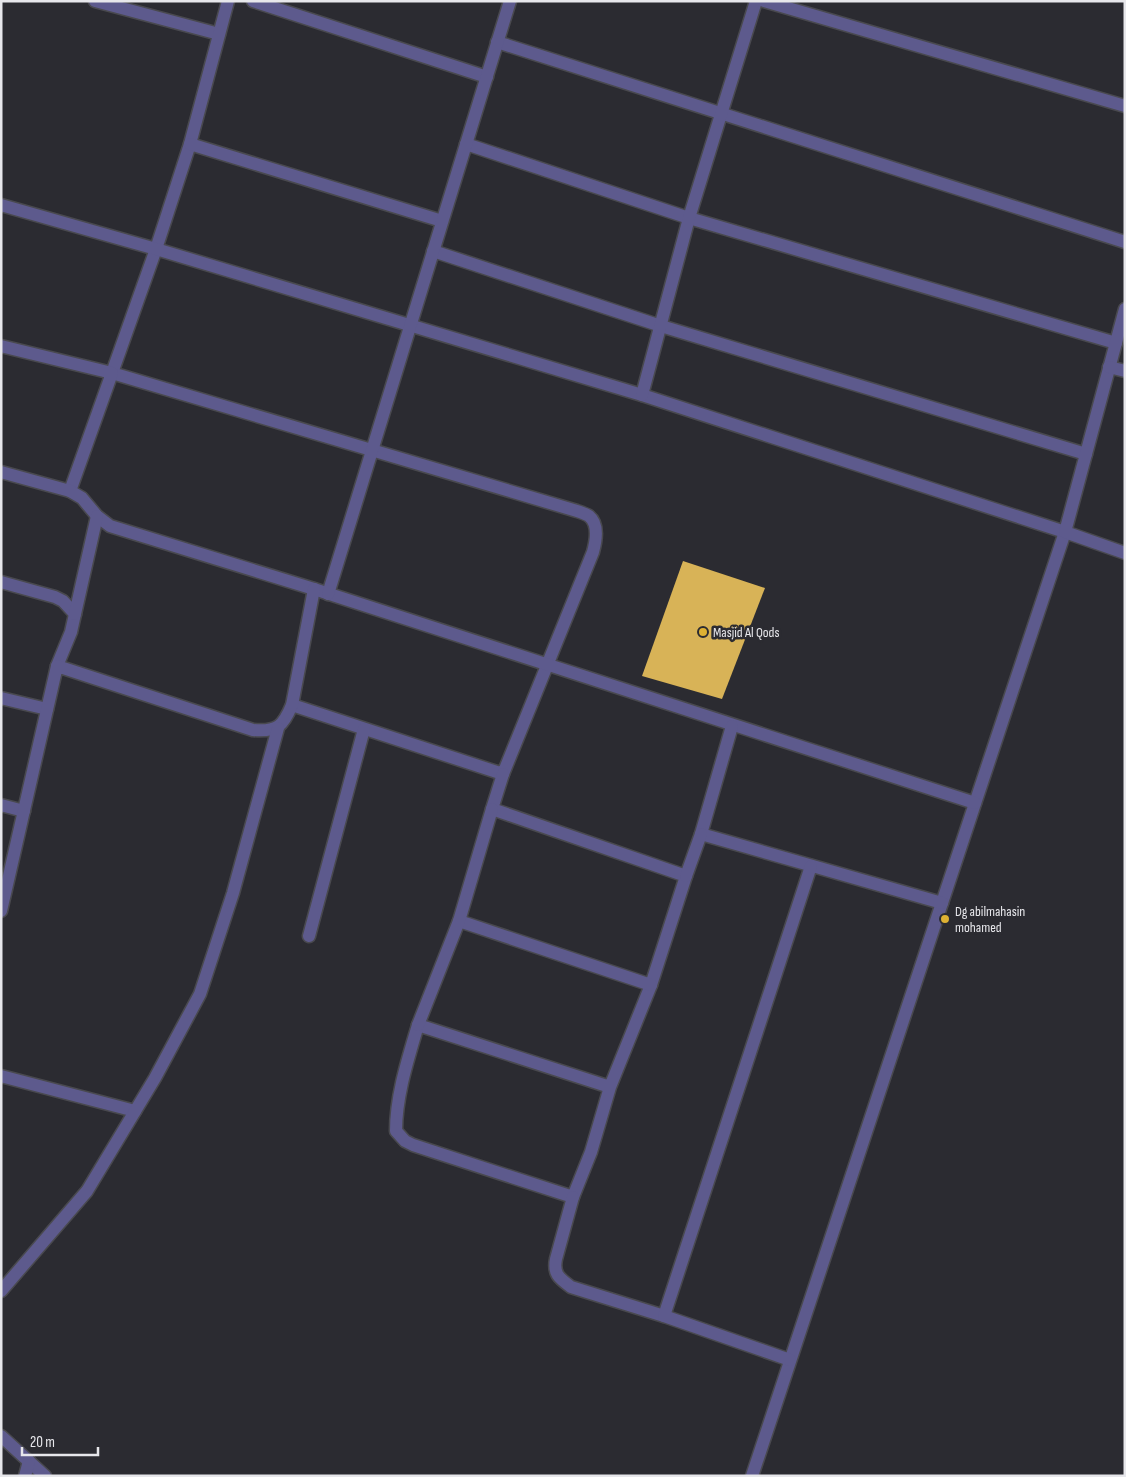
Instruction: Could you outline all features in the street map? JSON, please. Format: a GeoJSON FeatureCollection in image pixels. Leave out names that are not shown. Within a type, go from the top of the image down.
{"type":"FeatureCollection","features":[{"type":"Feature","properties":{"kind":"street"},"geometry":{"type":"LineString","coordinates":[[95,1],[219,34]]}},
{"type":"Feature","properties":{"kind":"street"},"geometry":{"type":"LineString","coordinates":[[70,491],[156,249],[190,144],[228,1]]}},
{"type":"Feature","properties":{"kind":"street"},"geometry":{"type":"LineString","coordinates":[[253,1],[487,77]]}},
{"type":"Feature","properties":{"kind":"street"},"geometry":{"type":"LineString","coordinates":[[328,594],[510,1]]}},
{"type":"Feature","properties":{"kind":"street"},"geometry":{"type":"LineString","coordinates":[[642,395],[690,218],[756,1]]}},
{"type":"Feature","properties":{"kind":"street"},"geometry":{"type":"LineString","coordinates":[[764,1],[1125,106]]}},
{"type":"Feature","properties":{"kind":"street"},"geometry":{"type":"LineString","coordinates":[[497,42],[1125,242]]}},
{"type":"Feature","properties":{"kind":"street"},"geometry":{"type":"LineString","coordinates":[[190,144],[442,221]]}},
{"type":"Feature","properties":{"kind":"street"},"geometry":{"type":"LineString","coordinates":[[466,144],[690,218],[1116,343]]}},
{"type":"Feature","properties":{"kind":"street"},"geometry":{"type":"LineString","coordinates":[[1,205],[156,249],[642,395],[1125,553]]}},
{"type":"Feature","properties":{"kind":"street"},"geometry":{"type":"LineString","coordinates":[[433,251],[661,326],[1086,454]]}},
{"type":"Feature","properties":{"kind":"street"},"geometry":{"type":"LineString","coordinates":[[752,1476],[1065,532],[1125,309]]}},
{"type":"Feature","properties":{"kind":"street"},"geometry":{"type":"LineString","coordinates":[[1,346],[112,373],[589,516],[594,524],[596,540],[593,552],[503,774],[459,921],[418,1026],[396,1115],[396,1131],[413,1145],[573,1197]]}},
{"type":"Feature","properties":{"kind":"street"},"geometry":{"type":"LineString","coordinates":[[1109,366],[1125,371]]}},
{"type":"Feature","properties":{"kind":"street"},"geometry":{"type":"LineString","coordinates":[[1,472],[70,491],[82,498],[97,516],[110,526],[314,589],[732,726],[975,803]]}},
{"type":"Feature","properties":{"kind":"street"},"geometry":{"type":"LineString","coordinates":[[1,911],[7,862],[24,811],[57,666],[71,632],[97,516]]}},
{"type":"Feature","properties":{"kind":"street"},"geometry":{"type":"LineString","coordinates":[[1,582],[55,597],[63,601],[75,614]]}},
{"type":"Feature","properties":{"kind":"street"},"geometry":{"type":"LineString","coordinates":[[1,1291],[87,1192],[136,1111],[200,994],[233,893],[278,728],[285,721],[292,705],[314,589]]}},
{"type":"Feature","properties":{"kind":"street"},"geometry":{"type":"LineString","coordinates":[[57,666],[253,730],[264,731],[278,728]]}},
{"type":"Feature","properties":{"kind":"street"},"geometry":{"type":"LineString","coordinates":[[1,698],[48,709]]}},
{"type":"Feature","properties":{"kind":"street"},"geometry":{"type":"LineString","coordinates":[[292,705],[503,774]]}},
{"type":"Feature","properties":{"kind":"street"},"geometry":{"type":"LineString","coordinates":[[732,726],[701,834],[651,985],[610,1087],[590,1152],[573,1197],[554,1267],[560,1279],[571,1287],[664,1316],[790,1360]]}},
{"type":"Feature","properties":{"kind":"street"},"geometry":{"type":"LineString","coordinates":[[309,936],[364,730]]}},
{"type":"Feature","properties":{"kind":"street"},"geometry":{"type":"LineString","coordinates":[[1,806],[24,811]]}},
{"type":"Feature","properties":{"kind":"street"},"geometry":{"type":"LineString","coordinates":[[492,809],[686,876]]}},
{"type":"Feature","properties":{"kind":"street"},"geometry":{"type":"LineString","coordinates":[[701,834],[942,903]]}},
{"type":"Feature","properties":{"kind":"street"},"geometry":{"type":"LineString","coordinates":[[664,1316],[811,866]]}},
{"type":"Feature","properties":{"kind":"street"},"geometry":{"type":"LineString","coordinates":[[459,921],[651,985]]}},
{"type":"Feature","properties":{"kind":"street"},"geometry":{"type":"LineString","coordinates":[[418,1026],[610,1087]]}},
{"type":"Feature","properties":{"kind":"street"},"geometry":{"type":"LineString","coordinates":[[1,1076],[136,1111]]}},
{"type":"Feature","properties":{"kind":"street"},"geometry":{"type":"LineString","coordinates":[[1,1436],[45,1476]]}},
{"type":"Feature","properties":{"kind":"street"},"geometry":{"type":"LineString","coordinates":[[25,1476],[29,1461]]}},
{"type":"Feature","properties":{"kind":"building","name":"Masjid Al Qods"},"geometry":{"type":"Polygon","coordinates":[[[683,561],[765,588],[722,699],[642,676],[683,561]]]}},
{"type":"Feature","properties":{"kind":"place","name":"Masjid Al Qods"},"geometry":{"type":"Point","coordinates":[703,632]}},
{"type":"Feature","properties":{"kind":"place","name":"Dg abilmahasin mohamed"},"geometry":{"type":"Point","coordinates":[945,919]}}]}
